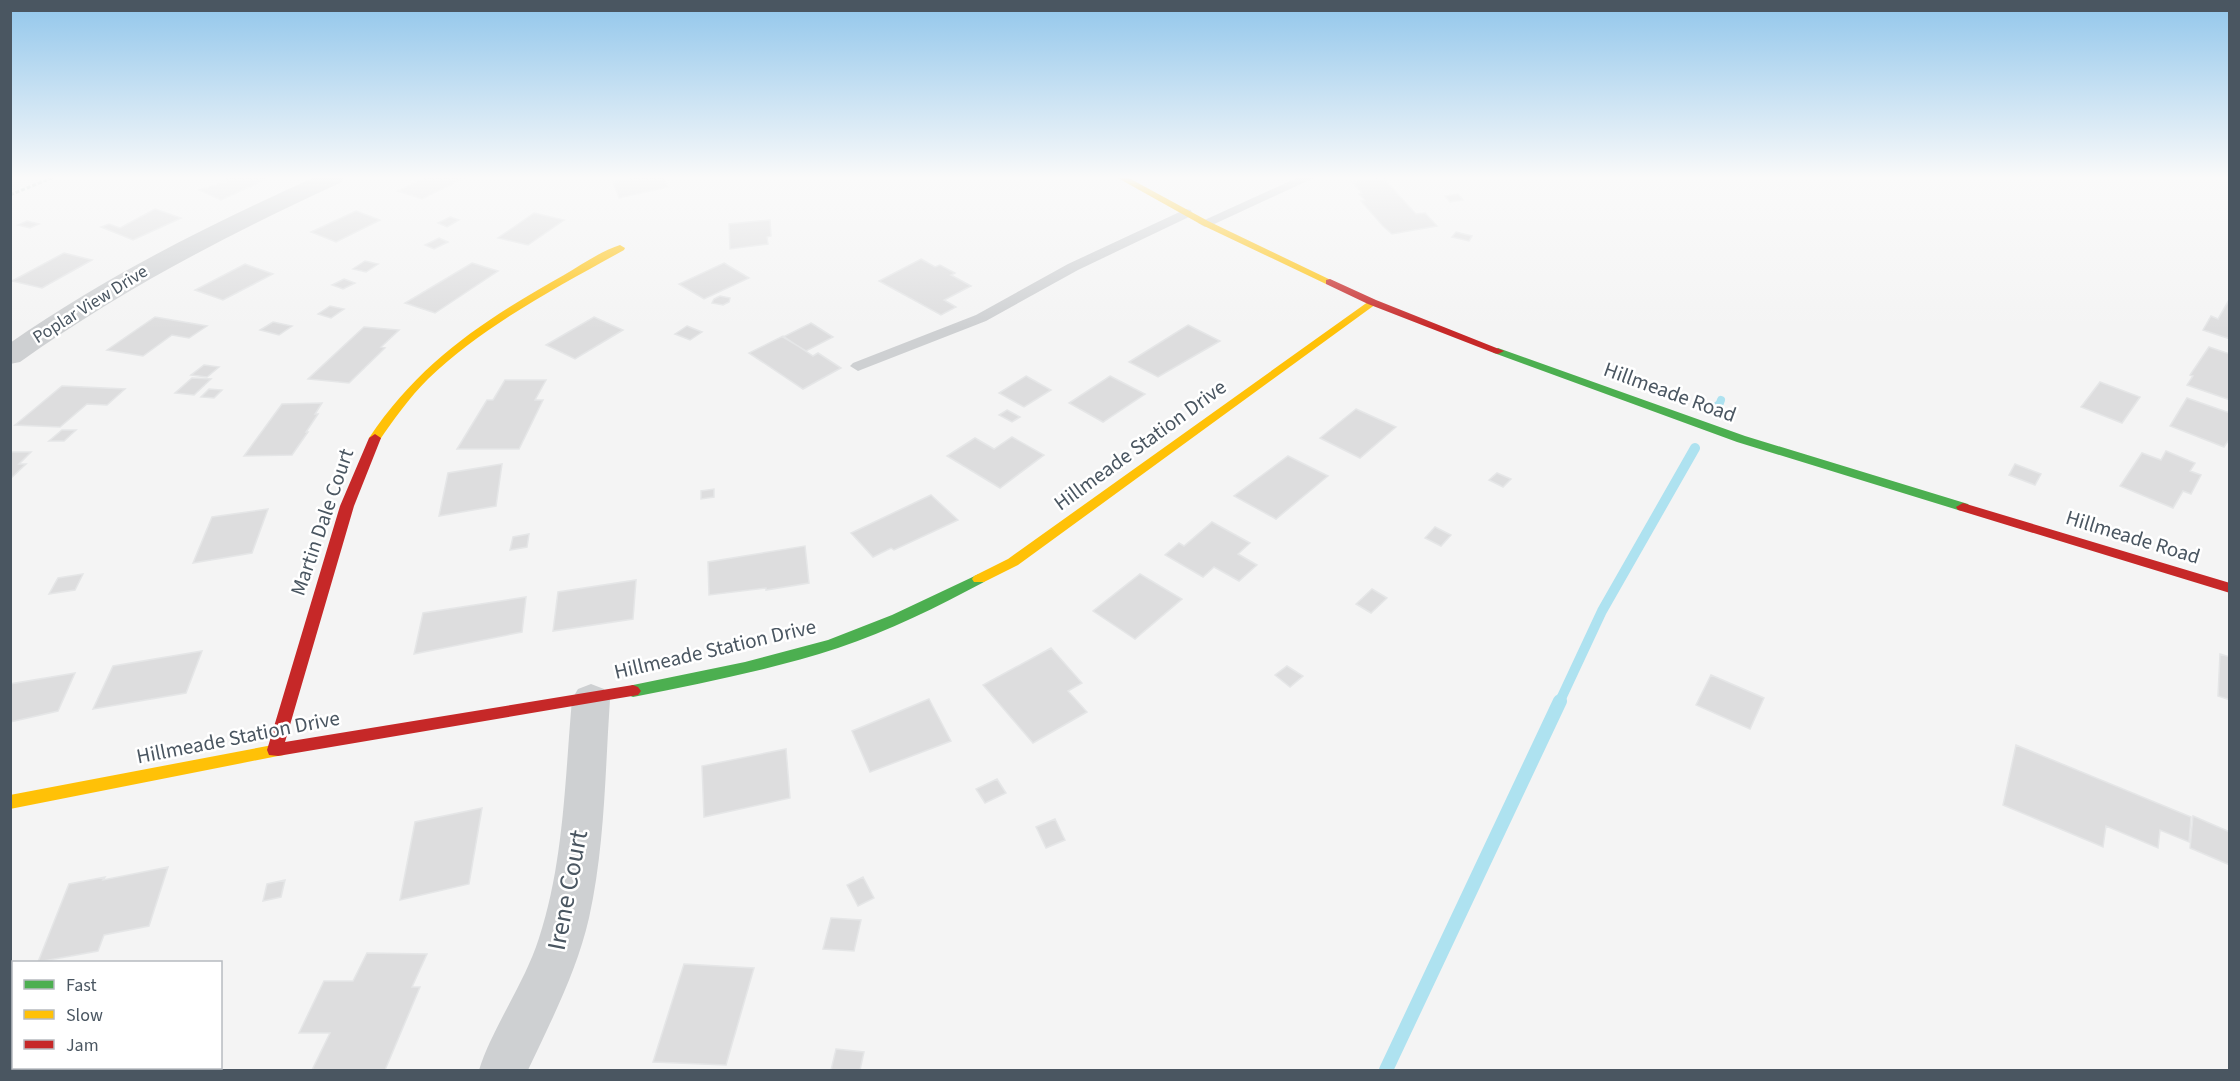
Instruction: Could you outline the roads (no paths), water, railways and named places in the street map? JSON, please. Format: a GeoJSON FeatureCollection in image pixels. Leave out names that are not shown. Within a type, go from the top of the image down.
{"type":"FeatureCollection","features":[{"type":"Feature","properties":{"kind":"street","name":"Poplar View Drive"},"geometry":{"type":"LineString","coordinates":[[10,356],[58,320],[144,270],[228,227]]}},
{"type":"Feature","properties":{"kind":"street","name":"Hillmeade Road"},"geometry":{"type":"LineString","coordinates":[[1214,227],[1372,302],[1566,377],[1741,439],[2229,588]]}},
{"type":"Feature","properties":{"kind":"street","name":"Martin Dale Court"},"geometry":{"type":"LineString","coordinates":[[275,750],[309,626],[359,472],[375,436],[392,411],[414,386],[449,355],[540,294],[620,248]]}},
{"type":"Feature","properties":{"kind":"street","name":"Hillmeade Station Drive"},"geometry":{"type":"LineString","coordinates":[[10,802],[275,750],[591,699],[756,666],[814,650],[875,629],[949,597],[1013,562],[1372,302]]}},
{"type":"Feature","properties":{"kind":"street","name":"Irene Court"},"geometry":{"type":"LineString","coordinates":[[503,1071],[549,971],[567,919],[578,863],[591,699]]}},
{"type":"Feature","properties":{"kind":"lane"},"geometry":{"type":"LineString","coordinates":[[858,366],[981,318],[1073,267],[1156,227]]}},
{"type":"Feature","properties":{"kind":"waterway"},"geometry":{"type":"LineString","coordinates":[[1718,408],[1721,400]]}},
{"type":"Feature","properties":{"kind":"waterway"},"geometry":{"type":"LineString","coordinates":[[1716,412],[1718,406]]}},
{"type":"Feature","properties":{"kind":"waterway"},"geometry":{"type":"LineString","coordinates":[[1559,703],[1602,611],[1695,448]]}},
{"type":"Feature","properties":{"kind":"waterway"},"geometry":{"type":"LineString","coordinates":[[1386,1070],[1560,701]]}}]}
